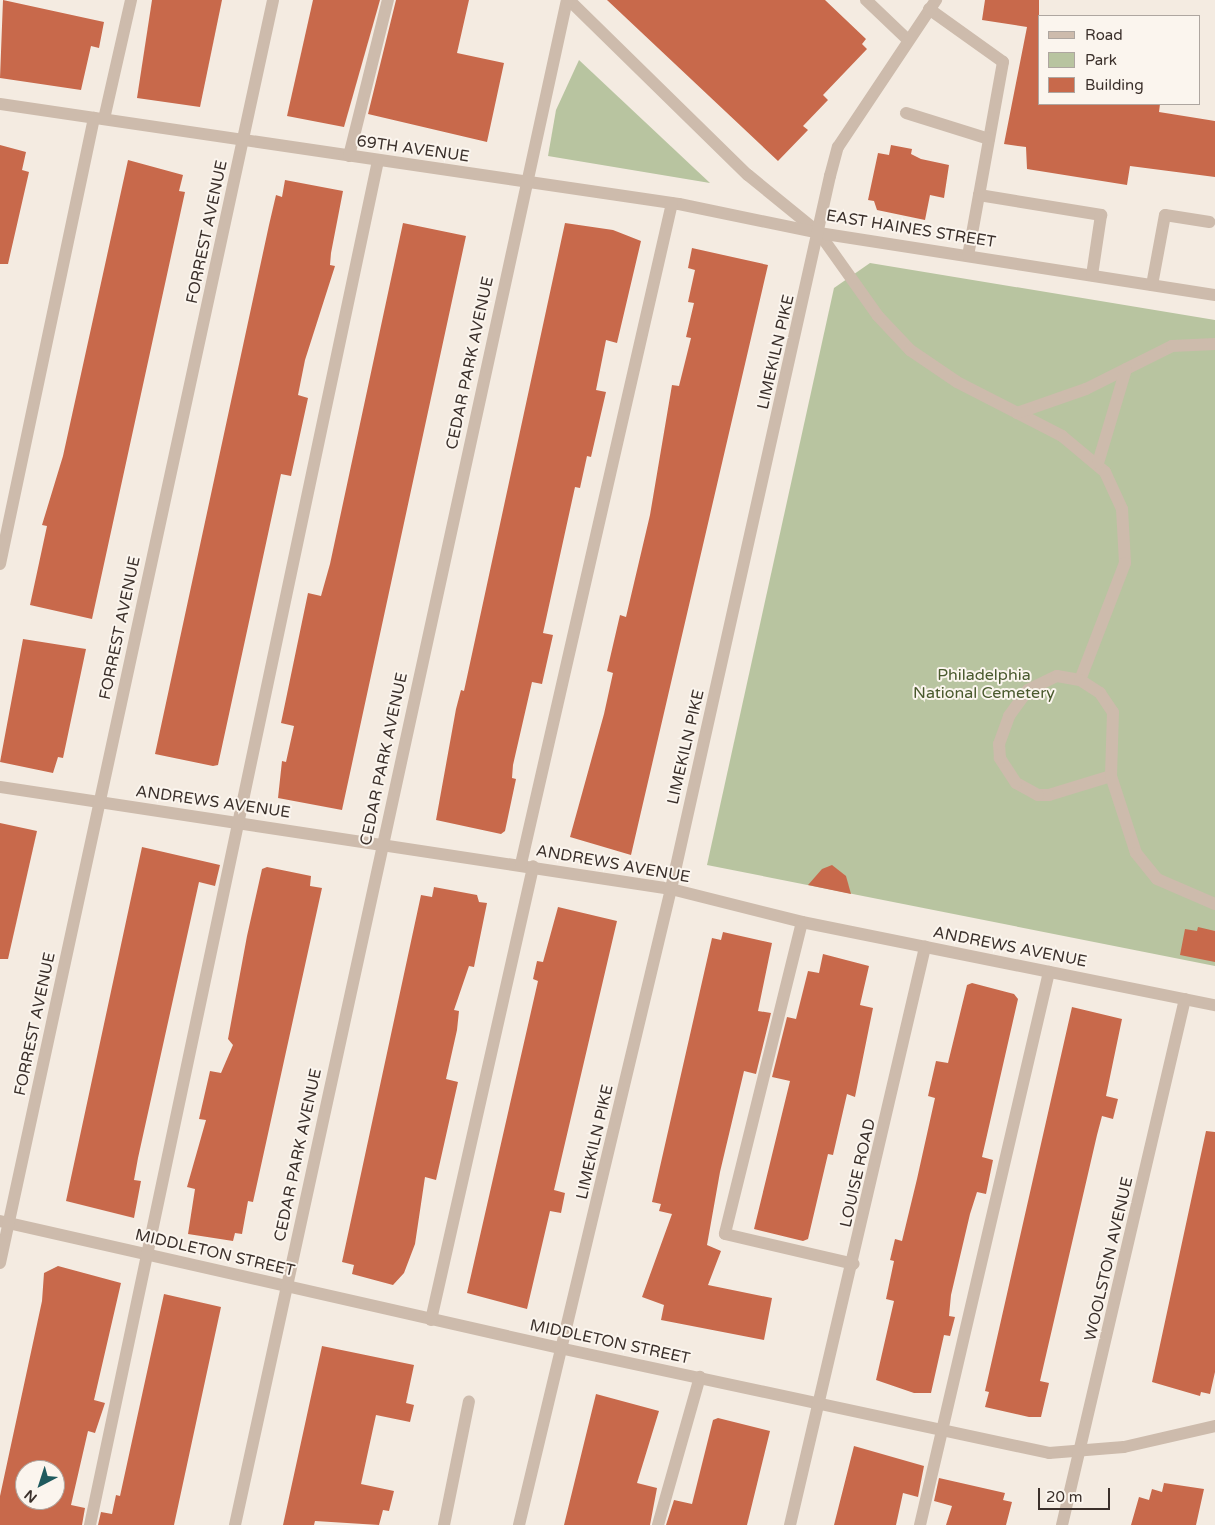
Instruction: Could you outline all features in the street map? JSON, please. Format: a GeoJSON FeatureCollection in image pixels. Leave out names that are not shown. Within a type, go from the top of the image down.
{"type":"FeatureCollection","features":[{"type":"Feature","properties":{"kind":"street"},"geometry":{"type":"LineString","coordinates":[[0,564],[99,119],[131,0]]}},
{"type":"Feature","properties":{"kind":"street","name":"FORREST AVENUE"},"geometry":{"type":"LineString","coordinates":[[0,1263],[4,1222],[99,801],[244,141],[273,0]]}},
{"type":"Feature","properties":{"kind":"street"},"geometry":{"type":"LineString","coordinates":[[349,156],[388,0]]}},
{"type":"Feature","properties":{"kind":"street","name":"CEDAR PARK AVENUE"},"geometry":{"type":"LineString","coordinates":[[235,1525],[526,182],[568,0]]}},
{"type":"Feature","properties":{"kind":"street","name":"EAST HAINES STREET"},"geometry":{"type":"LineString","coordinates":[[568,0],[748,174],[819,233],[1215,295]]}},
{"type":"Feature","properties":{"kind":"street"},"geometry":{"type":"LineString","coordinates":[[866,0],[908,40]]}},
{"type":"Feature","properties":{"kind":"street"},"geometry":{"type":"LineString","coordinates":[[933,5],[1003,62],[968,256]]}},
{"type":"Feature","properties":{"kind":"street","name":"LIMEKILN PIKE"},"geometry":{"type":"LineString","coordinates":[[520,1525],[564,1350],[671,889],[838,147],[933,5]]}},
{"type":"Feature","properties":{"kind":"street","name":"69TH AVENUE"},"geometry":{"type":"LineString","coordinates":[[0,104],[672,203],[819,233]]}},
{"type":"Feature","properties":{"kind":"street"},"geometry":{"type":"LineString","coordinates":[[906,113],[989,139]]}},
{"type":"Feature","properties":{"kind":"street"},"geometry":{"type":"LineString","coordinates":[[90,1525],[150,1254],[241,823],[378,160]]}},
{"type":"Feature","properties":{"kind":"street"},"geometry":{"type":"LineString","coordinates":[[980,195],[1101,215],[1092,275]]}},
{"type":"Feature","properties":{"kind":"street"},"geometry":{"type":"LineString","coordinates":[[431,1320],[527,865],[672,203]]}},
{"type":"Feature","properties":{"kind":"street"},"geometry":{"type":"LineString","coordinates":[[1152,285],[1164,215],[1209,222]]}},
{"type":"Feature","properties":{"kind":"street"},"geometry":{"type":"LineString","coordinates":[[819,233],[878,316],[910,350],[957,382],[1062,436],[1098,463],[1117,496],[1127,551],[1118,590],[1080,680]]}},
{"type":"Feature","properties":{"kind":"street"},"geometry":{"type":"LineString","coordinates":[[1017,413],[1086,390],[1172,346],[1215,344]]}},
{"type":"Feature","properties":{"kind":"street"},"geometry":{"type":"LineString","coordinates":[[1098,463],[1126,369]]}},
{"type":"Feature","properties":{"kind":"street"},"geometry":{"type":"LineString","coordinates":[[1111,776],[1038,795],[1016,784],[1000,758],[1002,731],[1028,690],[1057,676],[1080,680],[1100,692],[1113,712],[1111,776],[1130,840],[1149,873],[1215,904]]}},
{"type":"Feature","properties":{"kind":"street","name":"ANDREWS AVENUE"},"geometry":{"type":"LineString","coordinates":[[0,787],[527,865],[671,889],[802,922],[1215,1005]]}},
{"type":"Feature","properties":{"kind":"street"},"geometry":{"type":"LineString","coordinates":[[802,922],[724,1234],[854,1264]]}},
{"type":"Feature","properties":{"kind":"street","name":"LOUISE ROAD"},"geometry":{"type":"LineString","coordinates":[[790,1525],[854,1264],[926,947]]}},
{"type":"Feature","properties":{"kind":"street"},"geometry":{"type":"LineString","coordinates":[[920,1525],[1049,972]]}},
{"type":"Feature","properties":{"kind":"street","name":"WOOLSTON AVENUE"},"geometry":{"type":"LineString","coordinates":[[1062,1525],[1185,999]]}},
{"type":"Feature","properties":{"kind":"street","name":"MIDDLETON STREET"},"geometry":{"type":"LineString","coordinates":[[4,1222],[564,1350],[700,1377],[820,1406],[1049,1453],[1080,1453],[1215,1426]]}},
{"type":"Feature","properties":{"kind":"street"},"geometry":{"type":"LineString","coordinates":[[658,1525],[700,1377]]}},
{"type":"Feature","properties":{"kind":"street"},"geometry":{"type":"LineString","coordinates":[[444,1525],[469,1401]]}},
{"type":"Feature","properties":{"kind":"green space"},"geometry":{"type":"Polygon","coordinates":[[[579,60],[710,183],[548,156],[556,110],[579,60]]]}},
{"type":"Feature","properties":{"kind":"green space","name":"Philadelphia National Cemetery"},"geometry":{"type":"Polygon","coordinates":[[[870,263],[1215,320],[1215,966],[707,865],[834,288],[870,263]]]}},
{"type":"Feature","properties":{"kind":"building"},"geometry":{"type":"Polygon","coordinates":[[[3,0],[104,22],[99,48],[91,46],[81,90],[0,78],[3,0]]]}},
{"type":"Feature","properties":{"kind":"building"},"geometry":{"type":"Polygon","coordinates":[[[152,0],[222,0],[200,107],[137,98],[152,0]]]}},
{"type":"Feature","properties":{"kind":"building"},"geometry":{"type":"Polygon","coordinates":[[[313,0],[380,0],[344,127],[287,116],[313,0]]]}},
{"type":"Feature","properties":{"kind":"building"},"geometry":{"type":"Polygon","coordinates":[[[396,0],[469,0],[457,53],[504,63],[487,142],[368,114],[396,0]]]}},
{"type":"Feature","properties":{"kind":"building"},"geometry":{"type":"Polygon","coordinates":[[[607,0],[825,0],[866,39],[862,44],[867,49],[823,95],[828,100],[803,126],[808,130],[778,161],[607,0]]]}},
{"type":"Feature","properties":{"kind":"building"},"geometry":{"type":"Polygon","coordinates":[[[985,0],[1039,0],[1038,105],[1160,105],[1159,112],[1215,121],[1215,177],[1130,166],[1127,185],[1027,169],[1026,147],[1004,144],[1027,27],[982,20],[985,0]]]}},
{"type":"Feature","properties":{"kind":"building"},"geometry":{"type":"Polygon","coordinates":[[[0,145],[26,152],[22,170],[29,172],[8,264],[0,264],[0,145]]]}},
{"type":"Feature","properties":{"kind":"building"},"geometry":{"type":"Polygon","coordinates":[[[891,145],[912,149],[911,154],[921,159],[949,165],[944,198],[930,195],[925,220],[877,210],[874,201],[868,200],[878,153],[889,155],[891,145]]]}},
{"type":"Feature","properties":{"kind":"building"},"geometry":{"type":"Polygon","coordinates":[[[128,160],[183,175],[179,191],[185,192],[92,619],[30,605],[47,526],[42,525],[63,456],[128,160]]]}},
{"type":"Feature","properties":{"kind":"building"},"geometry":{"type":"Polygon","coordinates":[[[285,180],[343,191],[331,253],[330,265],[335,266],[305,360],[298,395],[308,398],[291,476],[281,474],[218,765],[213,766],[155,754],[269,225],[276,195],[282,197],[285,180]]]}},
{"type":"Feature","properties":{"kind":"building"},"geometry":{"type":"Polygon","coordinates":[[[403,223],[466,236],[342,810],[278,798],[282,761],[286,762],[294,726],[281,723],[308,593],[321,596],[330,564],[403,223]]]}},
{"type":"Feature","properties":{"kind":"building"},"geometry":{"type":"Polygon","coordinates":[[[565,223],[613,230],[641,241],[617,343],[606,340],[596,390],[606,392],[591,457],[587,456],[580,488],[575,487],[543,633],[553,635],[542,684],[532,682],[513,765],[512,778],[516,779],[505,831],[501,834],[436,820],[456,709],[461,690],[464,691],[565,223]]]}},
{"type":"Feature","properties":{"kind":"building"},"geometry":{"type":"Polygon","coordinates":[[[692,248],[768,265],[631,855],[570,837],[604,714],[613,673],[607,671],[620,615],[626,617],[650,515],[672,385],[679,386],[691,338],[686,337],[694,303],[688,302],[695,270],[688,268],[692,248]]]}},
{"type":"Feature","properties":{"kind":"building"},"geometry":{"type":"Polygon","coordinates":[[[23,639],[86,649],[63,758],[58,757],[53,773],[0,762],[23,639]]]}},
{"type":"Feature","properties":{"kind":"building"},"geometry":{"type":"Polygon","coordinates":[[[0,823],[37,831],[8,959],[0,959],[0,823]]]}},
{"type":"Feature","properties":{"kind":"building"},"geometry":{"type":"Polygon","coordinates":[[[142,847],[220,865],[215,886],[199,882],[138,1158],[134,1180],[141,1181],[134,1218],[66,1201],[142,847]]]}},
{"type":"Feature","properties":{"kind":"building"},"geometry":{"type":"Polygon","coordinates":[[[832,865],[846,876],[851,894],[808,885],[822,869],[832,865]]]}},
{"type":"Feature","properties":{"kind":"building"},"geometry":{"type":"Polygon","coordinates":[[[267,867],[311,876],[310,886],[322,888],[253,1202],[248,1201],[242,1234],[235,1233],[233,1241],[188,1234],[195,1189],[187,1187],[206,1120],[199,1119],[210,1071],[221,1073],[233,1045],[228,1039],[247,936],[262,869],[267,867]]]}},
{"type":"Feature","properties":{"kind":"building"},"geometry":{"type":"Polygon","coordinates":[[[434,887],[477,895],[479,902],[487,903],[474,967],[469,966],[454,1010],[459,1011],[457,1030],[446,1079],[458,1082],[436,1180],[425,1177],[415,1244],[404,1273],[393,1285],[352,1274],[354,1265],[342,1262],[421,895],[432,897],[434,887]]]}},
{"type":"Feature","properties":{"kind":"building"},"geometry":{"type":"Polygon","coordinates":[[[558,907],[617,921],[554,1190],[565,1193],[561,1213],[550,1211],[527,1309],[467,1293],[538,981],[533,979],[537,961],[543,962],[558,907]]]}},
{"type":"Feature","properties":{"kind":"building"},"geometry":{"type":"Polygon","coordinates":[[[1198,927],[1215,931],[1215,962],[1180,955],[1185,929],[1197,931],[1198,927]]]}},
{"type":"Feature","properties":{"kind":"building"},"geometry":{"type":"Polygon","coordinates":[[[723,932],[772,943],[758,1011],[771,1013],[756,1074],[744,1071],[720,1172],[707,1245],[721,1251],[708,1285],[772,1298],[764,1340],[661,1320],[664,1305],[642,1297],[672,1214],[659,1211],[661,1204],[652,1202],[712,938],[721,940],[723,932]]]}},
{"type":"Feature","properties":{"kind":"building"},"geometry":{"type":"Polygon","coordinates":[[[823,954],[869,966],[860,1005],[873,1008],[855,1097],[847,1094],[833,1155],[828,1154],[808,1239],[803,1241],[754,1229],[790,1081],[772,1077],[787,1017],[796,1019],[808,971],[819,973],[823,954]]]}},
{"type":"Feature","properties":{"kind":"building"},"geometry":{"type":"Polygon","coordinates":[[[972,983],[1014,994],[1018,999],[982,1157],[993,1160],[986,1194],[977,1192],[970,1214],[951,1295],[949,1316],[955,1317],[950,1336],[944,1335],[931,1393],[914,1393],[876,1380],[894,1301],[886,1299],[894,1261],[890,1260],[895,1239],[902,1241],[917,1179],[935,1098],[928,1096],[936,1061],[948,1063],[967,985],[972,983]]]}},
{"type":"Feature","properties":{"kind":"building"},"geometry":{"type":"Polygon","coordinates":[[[1072,1007],[1122,1019],[1106,1096],[1118,1099],[1113,1119],[1102,1116],[1097,1135],[1040,1381],[1049,1383],[1041,1417],[1029,1417],[985,1407],[989,1392],[985,1391],[1072,1007]]]}},
{"type":"Feature","properties":{"kind":"building"},"geometry":{"type":"Polygon","coordinates":[[[1206,1131],[1215,1132],[1215,1372],[1210,1394],[1201,1392],[1200,1396],[1152,1382],[1206,1131]]]}},
{"type":"Feature","properties":{"kind":"building"},"geometry":{"type":"Polygon","coordinates":[[[58,1266],[121,1283],[94,1400],[105,1403],[95,1433],[88,1431],[71,1505],[85,1508],[82,1525],[0,1525],[0,1496],[42,1301],[44,1273],[58,1266]]]}},
{"type":"Feature","properties":{"kind":"building"},"geometry":{"type":"Polygon","coordinates":[[[164,1294],[221,1307],[174,1525],[98,1525],[101,1512],[112,1514],[116,1495],[120,1496],[164,1294]]]}},
{"type":"Feature","properties":{"kind":"building"},"geometry":{"type":"Polygon","coordinates":[[[322,1346],[414,1365],[406,1403],[414,1405],[410,1422],[376,1415],[361,1484],[394,1491],[389,1511],[383,1510],[379,1525],[315,1521],[314,1525],[283,1525],[322,1346]]]}},
{"type":"Feature","properties":{"kind":"building"},"geometry":{"type":"Polygon","coordinates":[[[596,1394],[659,1411],[637,1483],[657,1488],[650,1525],[564,1525],[596,1394]]]}},
{"type":"Feature","properties":{"kind":"building"},"geometry":{"type":"Polygon","coordinates":[[[718,1418],[770,1431],[747,1525],[666,1525],[674,1500],[692,1504],[713,1420],[718,1418]]]}},
{"type":"Feature","properties":{"kind":"building"},"geometry":{"type":"Polygon","coordinates":[[[854,1446],[924,1466],[918,1497],[903,1493],[896,1525],[834,1525],[854,1446]]]}},
{"type":"Feature","properties":{"kind":"building"},"geometry":{"type":"Polygon","coordinates":[[[939,1478],[1005,1493],[1003,1500],[1012,1502],[1006,1525],[946,1525],[952,1506],[934,1501],[939,1478]]]}},
{"type":"Feature","properties":{"kind":"building"},"geometry":{"type":"Polygon","coordinates":[[[1164,1483],[1204,1489],[1196,1525],[1131,1525],[1139,1497],[1149,1500],[1152,1489],[1162,1492],[1164,1483]]]}}]}
